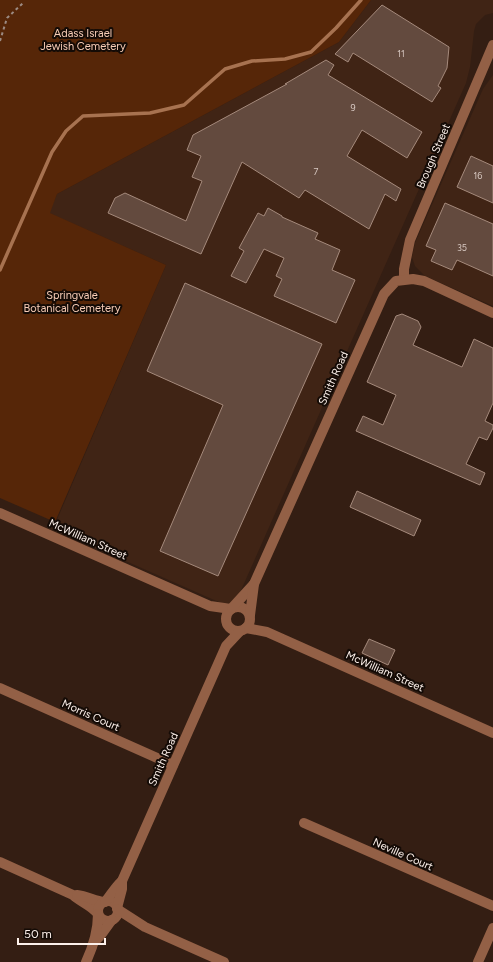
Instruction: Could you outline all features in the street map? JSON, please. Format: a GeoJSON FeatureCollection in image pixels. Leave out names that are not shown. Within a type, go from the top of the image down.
{"type":"FeatureCollection","features":[{"type":"Feature","properties":{"kind":"street","name":"Brough Street"},"geometry":{"type":"LineString","coordinates":[[404,279],[404,269],[410,240],[493,45]]}},
{"type":"Feature","properties":{"kind":"street"},"geometry":{"type":"LineString","coordinates":[[404,279],[424,281],[493,313]]}},
{"type":"Feature","properties":{"kind":"street","name":"Smith Road"},"geometry":{"type":"LineString","coordinates":[[250,616],[254,584],[384,294],[396,281],[404,279]]}},
{"type":"Feature","properties":{"kind":"street","name":"McWilliam Street"},"geometry":{"type":"LineString","coordinates":[[0,513],[210,606],[232,608]]}},
{"type":"Feature","properties":{"kind":"street","name":"Smith Road"},"geometry":{"type":"LineString","coordinates":[[232,608],[254,584]]}},
{"type":"Feature","properties":{"kind":"street","name":"McWilliam Street"},"geometry":{"type":"LineString","coordinates":[[210,606],[227,623]]}},
{"type":"Feature","properties":{"kind":"street"},"geometry":{"type":"LineString","coordinates":[[236,607],[247,610],[250,616],[250,623],[243,630],[233,630],[227,623],[227,614],[232,608],[236,607]]}},
{"type":"Feature","properties":{"kind":"street","name":"McWilliam Street"},"geometry":{"type":"LineString","coordinates":[[250,616],[267,632],[493,733]]}},
{"type":"Feature","properties":{"kind":"street","name":"Smith Road"},"geometry":{"type":"LineString","coordinates":[[117,909],[122,889],[122,881],[226,646],[227,623]]}},
{"type":"Feature","properties":{"kind":"street","name":"Smith Road"},"geometry":{"type":"LineString","coordinates":[[226,646],[243,630]]}},
{"type":"Feature","properties":{"kind":"street","name":"McWilliam Street"},"geometry":{"type":"LineString","coordinates":[[243,630],[267,632]]}},
{"type":"Feature","properties":{"kind":"street","name":"Morris Court"},"geometry":{"type":"LineString","coordinates":[[0,688],[173,765]]}},
{"type":"Feature","properties":{"kind":"street","name":"Neville Court"},"geometry":{"type":"LineString","coordinates":[[304,823],[493,906]]}},
{"type":"Feature","properties":{"kind":"street"},"geometry":{"type":"LineString","coordinates":[[0,862],[73,895],[81,902],[94,908],[104,920],[120,920],[133,926],[145,927]]}},
{"type":"Feature","properties":{"kind":"street","name":"Smith Road"},"geometry":{"type":"LineString","coordinates":[[104,902],[112,894],[116,886],[122,881]]}},
{"type":"Feature","properties":{"kind":"street"},"geometry":{"type":"LineString","coordinates":[[73,895],[83,896],[97,901],[111,902],[117,909],[145,927],[224,962]]}},
{"type":"Feature","properties":{"kind":"street"},"geometry":{"type":"LineString","coordinates":[[86,962],[94,942],[94,936],[98,925],[98,908],[104,902]]}},
{"type":"Feature","properties":{"kind":"street"},"geometry":{"type":"LineString","coordinates":[[94,942],[100,938],[105,928],[117,915],[117,909]]}},
{"type":"Feature","properties":{"kind":"street"},"geometry":{"type":"LineString","coordinates":[[478,962],[493,928]]}},
{"type":"Feature","properties":{"kind":"path"},"geometry":{"type":"LineString","coordinates":[[0,42],[7,18],[23,3]]}},
{"type":"Feature","properties":{"kind":"shaded area"},"geometry":{"type":"Polygon","coordinates":[[[371,0],[493,0],[493,13],[485,15],[476,24],[470,67],[466,83],[238,597],[230,603],[221,603],[53,529],[166,265],[49,213],[57,194],[339,42],[371,0]]]}},
{"type":"Feature","properties":{"kind":"shaded area"},"geometry":{"type":"Polygon","coordinates":[[[493,75],[493,306],[425,276],[415,266],[412,257],[415,243],[483,89],[493,75]]]}},
{"type":"Feature","properties":{"kind":"green space","name":"Springvale Botanical Cemetery"},"geometry":{"type":"Polygon","coordinates":[[[0,0],[371,0],[339,42],[57,194],[50,213],[166,265],[55,522],[0,498],[0,0]]]}},
{"type":"Feature","properties":{"kind":"building"},"geometry":{"type":"Polygon","coordinates":[[[382,5],[449,47],[447,68],[438,86],[441,88],[432,102],[353,53],[348,62],[335,54],[382,5]]]}},
{"type":"Feature","properties":{"kind":"building"},"geometry":{"type":"Polygon","coordinates":[[[326,60],[334,65],[328,75],[422,132],[407,158],[362,130],[347,156],[401,189],[396,201],[385,194],[369,229],[305,190],[299,198],[242,162],[201,254],[108,213],[115,198],[125,193],[186,221],[202,181],[192,177],[201,156],[187,150],[193,135],[287,84],[285,84],[326,60]]]}},
{"type":"Feature","properties":{"kind":"building"},"geometry":{"type":"Polygon","coordinates":[[[471,156],[493,166],[493,203],[457,187],[471,156]]]}},
{"type":"Feature","properties":{"kind":"building"},"geometry":{"type":"Polygon","coordinates":[[[445,203],[493,224],[493,276],[457,260],[452,270],[431,261],[436,250],[426,246],[445,203]]]}},
{"type":"Feature","properties":{"kind":"building"},"geometry":{"type":"Polygon","coordinates":[[[268,208],[282,217],[318,233],[315,239],[340,250],[332,270],[355,280],[336,323],[274,296],[282,279],[276,276],[284,258],[264,249],[246,283],[231,276],[244,251],[239,248],[258,213],[264,216],[268,208]]]}},
{"type":"Feature","properties":{"kind":"building"},"geometry":{"type":"Polygon","coordinates":[[[185,283],[322,344],[218,576],[160,551],[223,405],[147,371],[185,283]]]}},
{"type":"Feature","properties":{"kind":"building"},"geometry":{"type":"Polygon","coordinates":[[[402,314],[418,321],[421,327],[413,345],[462,367],[474,339],[493,348],[493,403],[485,421],[493,425],[493,428],[487,440],[479,437],[466,464],[485,473],[480,485],[356,431],[363,416],[383,425],[396,395],[367,382],[396,316],[402,314]]]}},
{"type":"Feature","properties":{"kind":"building"},"geometry":{"type":"Polygon","coordinates":[[[357,491],[421,520],[414,536],[350,507],[357,491]]]}},
{"type":"Feature","properties":{"kind":"building"},"geometry":{"type":"Polygon","coordinates":[[[369,639],[395,650],[388,665],[362,653],[369,639]]]}},
{"type":"Feature","properties":{"kind":"waterway"},"geometry":{"type":"LineString","coordinates":[[0,270],[52,152],[66,131],[83,116],[150,113],[184,105],[225,69],[252,61],[285,59],[311,52],[336,28],[361,0]]}},
{"type":"Feature","properties":{"kind":"park label","name":"Adass Israel Jewish Cemetery"},"geometry":{"type":"Point","coordinates":[83,39]}}]}
